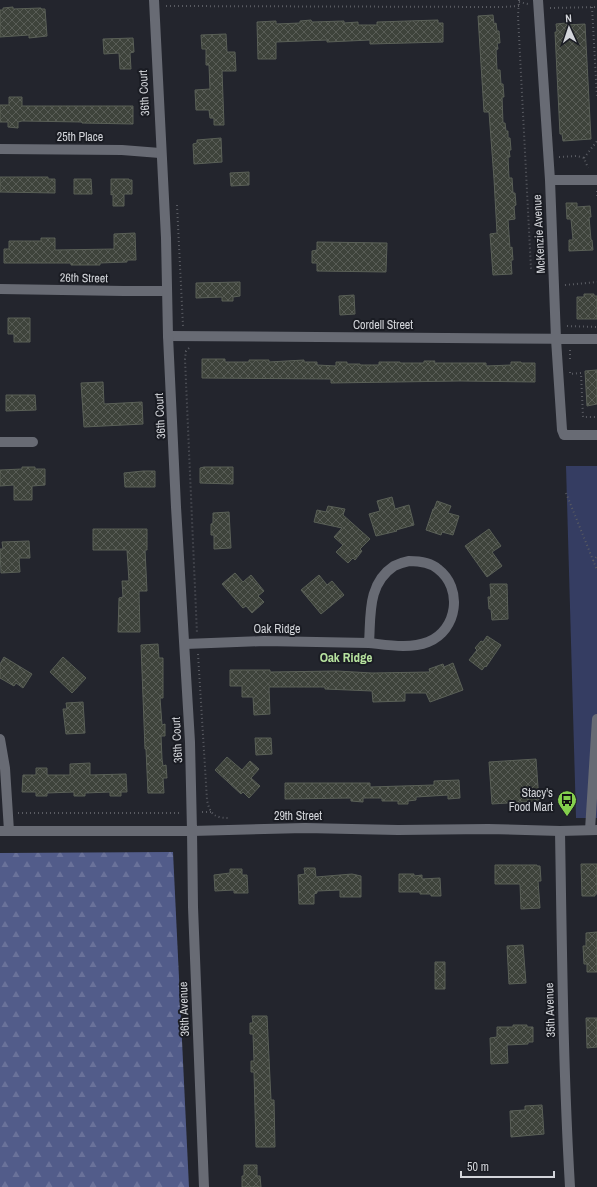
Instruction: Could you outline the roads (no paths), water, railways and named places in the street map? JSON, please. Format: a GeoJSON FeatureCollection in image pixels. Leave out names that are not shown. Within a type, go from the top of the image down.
{"type":"FeatureCollection","features":[{"type":"Feature","properties":{"kind":"street","name":"36th Court"},"geometry":{"type":"LineString","coordinates":[[154,0],[180,582],[186,644],[193,813],[192,831]]}},
{"type":"Feature","properties":{"kind":"street","name":"McKenzie Avenue"},"geometry":{"type":"LineString","coordinates":[[538,3],[550,180],[556,339],[562,430],[564,435],[597,435]]}},
{"type":"Feature","properties":{"kind":"street","name":"25th Place"},"geometry":{"type":"LineString","coordinates":[[0,149],[122,150],[160,153]]}},
{"type":"Feature","properties":{"kind":"street"},"geometry":{"type":"LineString","coordinates":[[550,180],[597,180]]}},
{"type":"Feature","properties":{"kind":"street","name":"26th Street"},"geometry":{"type":"LineString","coordinates":[[0,289],[124,292],[167,291]]}},
{"type":"Feature","properties":{"kind":"street","name":"Cordell Street"},"geometry":{"type":"LineString","coordinates":[[168,336],[597,339]]}},
{"type":"Feature","properties":{"kind":"street"},"geometry":{"type":"LineString","coordinates":[[0,442],[33,442]]}},
{"type":"Feature","properties":{"kind":"street","name":"Oak Ridge"},"geometry":{"type":"LineString","coordinates":[[186,644],[264,641],[369,644],[414,645],[428,642],[441,634],[450,622],[454,608],[454,594],[448,579],[438,568],[424,562],[409,561],[395,566],[383,576],[375,586],[372,602],[369,644]]}},
{"type":"Feature","properties":{"kind":"street"},"geometry":{"type":"LineString","coordinates":[[593,830],[597,719]]}},
{"type":"Feature","properties":{"kind":"street"},"geometry":{"type":"LineString","coordinates":[[0,739],[5,768],[9,812],[4,831]]}},
{"type":"Feature","properties":{"kind":"street","name":"29th Street"},"geometry":{"type":"LineString","coordinates":[[4,831],[192,831],[305,828],[398,830],[593,830]]}},
{"type":"Feature","properties":{"kind":"street","name":"36th Avenue"},"geometry":{"type":"LineString","coordinates":[[192,831],[193,907],[204,1187]]}},
{"type":"Feature","properties":{"kind":"street","name":"35th Avenue"},"geometry":{"type":"LineString","coordinates":[[560,831],[562,983],[566,1125],[570,1187]]}},
{"type":"Feature","properties":{"kind":"place","name":"Stacy's Food Mart"},"geometry":{"type":"Point","coordinates":[567,817]}},
{"type":"Feature","properties":{"kind":"district","name":"Oak Ridge"},"geometry":{"type":"Point","coordinates":[346,657]}}]}
